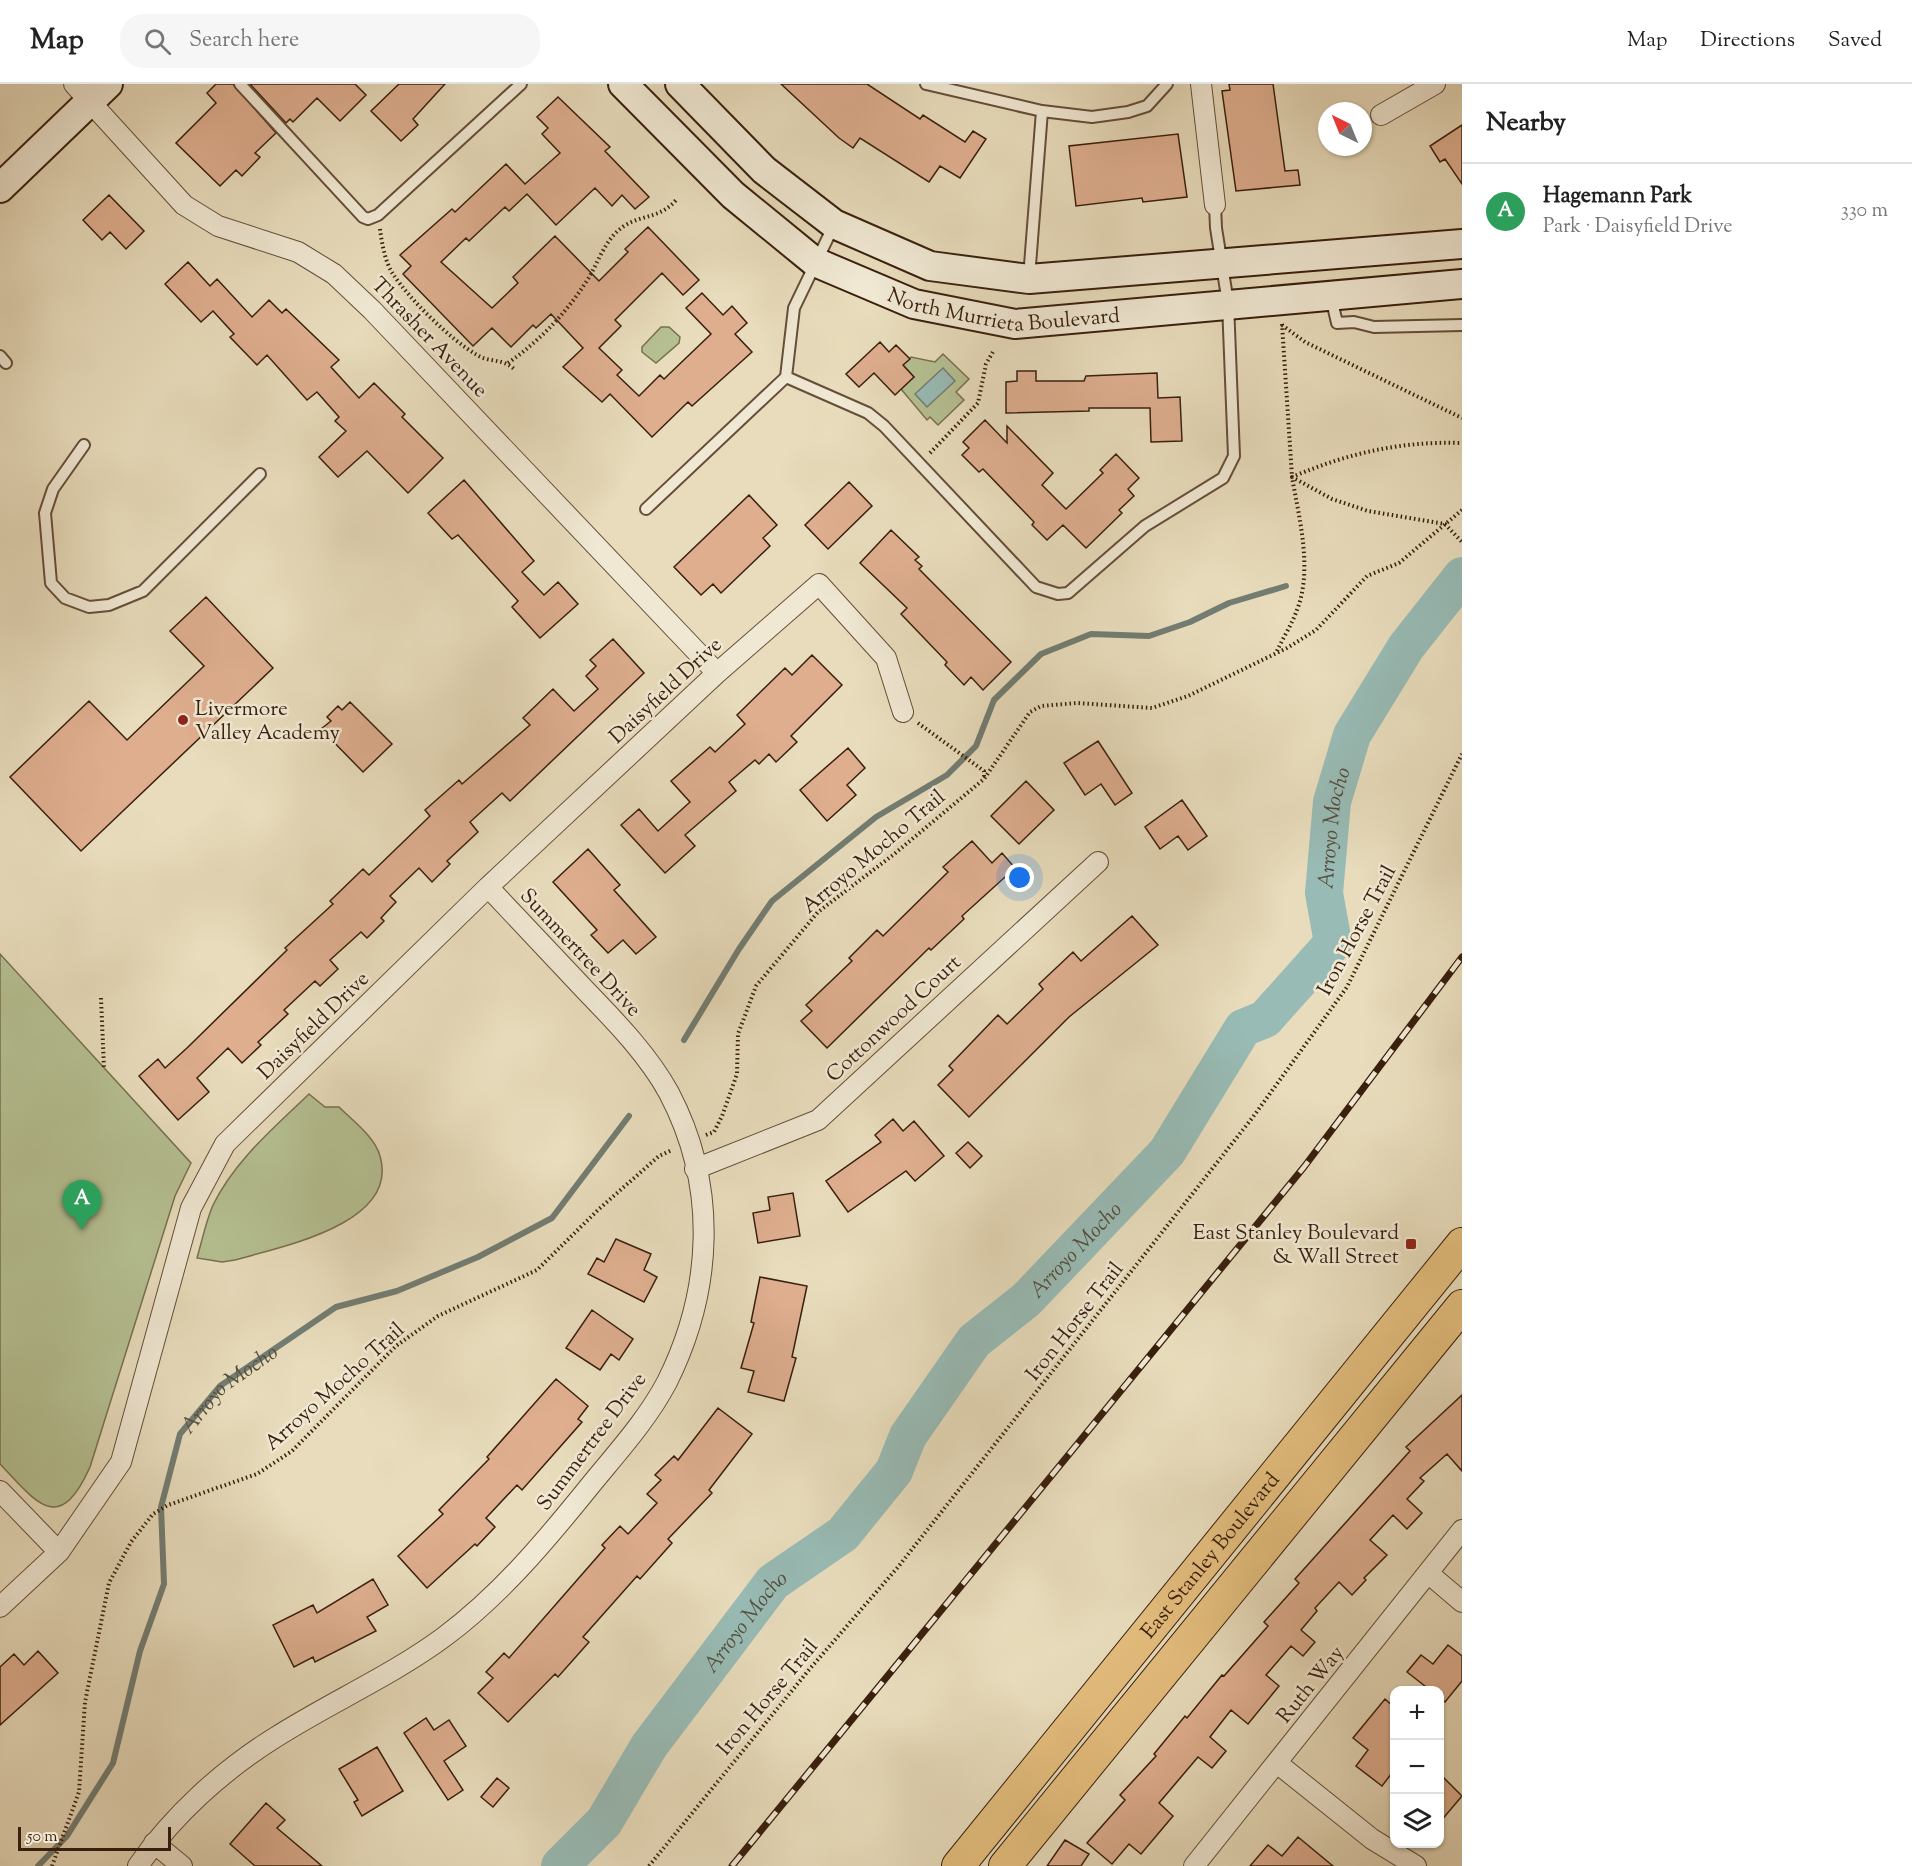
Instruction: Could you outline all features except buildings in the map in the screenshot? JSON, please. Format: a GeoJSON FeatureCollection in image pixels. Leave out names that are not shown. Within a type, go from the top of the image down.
{"type":"FeatureCollection","features":[{"type":"Feature","properties":{"kind":"main road","name":"North Murrieta Boulevard"},"geometry":{"type":"LineString","coordinates":[[623,84],[732,195],[815,262],[914,304],[1015,324],[1228,303],[1462,284]]}},
{"type":"Feature","properties":{"kind":"main road","name":"North Murrieta Boulevard"},"geometry":{"type":"LineString","coordinates":[[680,84],[764,170],[834,224],[930,266],[1029,279],[1462,244]]}},
{"type":"Feature","properties":{"kind":"main road"},"geometry":{"type":"LineString","coordinates":[[0,188],[90,90]]}},
{"type":"Feature","properties":{"kind":"main road","name":"East Stanley Boulevard"},"geometry":{"type":"LineString","coordinates":[[958,1866],[1462,1244]]}},
{"type":"Feature","properties":{"kind":"main road","name":"East Stanley Boulevard"},"geometry":{"type":"LineString","coordinates":[[1005,1866],[1462,1306]]}},
{"type":"Feature","properties":{"kind":"street"},"geometry":{"type":"LineString","coordinates":[[1201,84],[1215,205]]}},
{"type":"Feature","properties":{"kind":"street"},"geometry":{"type":"LineString","coordinates":[[1381,116],[1435,84]]}},
{"type":"Feature","properties":{"kind":"street","name":"Thrasher Avenue"},"geometry":{"type":"LineString","coordinates":[[90,90],[184,205],[218,226],[298,252],[334,274],[372,310],[717,674]]}},
{"type":"Feature","properties":{"kind":"street","name":"Daisyfield Drive"},"geometry":{"type":"LineString","coordinates":[[0,1607],[59,1552],[121,1462],[191,1208],[225,1144],[489,887],[717,674],[819,584],[886,658],[903,712]]}},
{"type":"Feature","properties":{"kind":"street","name":"Cottonwood Court"},"geometry":{"type":"LineString","coordinates":[[695,1168],[818,1120],[1098,862]]}},
{"type":"Feature","properties":{"kind":"street","name":"Summertree Drive"},"geometry":{"type":"LineString","coordinates":[[138,1866],[154,1843],[187,1807],[274,1738],[376,1681],[444,1637],[534,1556],[638,1426],[666,1384],[688,1330],[701,1284],[705,1226],[690,1142],[668,1092],[612,1018],[489,887]]}},
{"type":"Feature","properties":{"kind":"street"},"geometry":{"type":"LineString","coordinates":[[0,1491],[59,1552]]}},
{"type":"Feature","properties":{"kind":"street","name":"Ruth Way"},"geometry":{"type":"LineString","coordinates":[[1194,1866],[1462,1530]]}},
{"type":"Feature","properties":{"kind":"street"},"geometry":{"type":"LineString","coordinates":[[1428,1574],[1462,1602]]}},
{"type":"Feature","properties":{"kind":"street"},"geometry":{"type":"LineString","coordinates":[[1277,1763],[1372,1839],[1416,1866]]}},
{"type":"Feature","properties":{"kind":"street"},"geometry":{"type":"LineString","coordinates":[[154,1843],[182,1866]]}},
{"type":"Feature","properties":{"kind":"lane"},"geometry":{"type":"LineString","coordinates":[[240,84],[363,217],[369,219],[378,215],[521,84]]}},
{"type":"Feature","properties":{"kind":"lane"},"geometry":{"type":"LineString","coordinates":[[926,84],[1042,111],[1092,117],[1128,112],[1147,106],[1167,84]]}},
{"type":"Feature","properties":{"kind":"lane"},"geometry":{"type":"LineString","coordinates":[[1029,279],[1042,111]]}},
{"type":"Feature","properties":{"kind":"lane"},"geometry":{"type":"LineString","coordinates":[[786,377],[868,413],[919,463],[1036,587],[1058,594],[1068,593],[1145,526],[1222,478],[1234,456],[1228,303],[1221,264],[1215,205]]}},
{"type":"Feature","properties":{"kind":"lane"},"geometry":{"type":"LineString","coordinates":[[646,508],[786,377],[794,308],[834,224]]}},
{"type":"Feature","properties":{"kind":"lane"},"geometry":{"type":"LineString","coordinates":[[1330,295],[1337,323],[1354,322],[1374,327],[1462,325]]}},
{"type":"Feature","properties":{"kind":"lane"},"geometry":{"type":"LineString","coordinates":[[84,445],[53,489],[45,513],[51,583],[65,598],[89,607],[109,605],[143,591],[260,474]]}},
{"type":"Feature","properties":{"kind":"path"},"geometry":{"type":"LineString","coordinates":[[508,363],[537,343],[588,278],[603,248],[624,226],[661,214],[677,199]]}},
{"type":"Feature","properties":{"kind":"path"},"geometry":{"type":"LineString","coordinates":[[378,215],[382,246],[392,273],[411,295],[460,345],[483,359],[508,363],[514,370]]}},
{"type":"Feature","properties":{"kind":"path"},"geometry":{"type":"LineString","coordinates":[[1276,653],[1298,608],[1304,568],[1301,529],[1292,477],[1282,325],[1305,342],[1462,418]]}},
{"type":"Feature","properties":{"kind":"path"},"geometry":{"type":"LineString","coordinates":[[919,463],[968,416],[978,403],[986,364],[994,350]]}},
{"type":"Feature","properties":{"kind":"path"},"geometry":{"type":"LineString","coordinates":[[1292,477],[1330,461],[1380,448],[1421,441],[1462,443]]}},
{"type":"Feature","properties":{"kind":"path"},"geometry":{"type":"LineString","coordinates":[[1292,477],[1332,499],[1368,511],[1445,524],[1462,542]]}},
{"type":"Feature","properties":{"kind":"path","name":"Arroyo Mocho Trail"},"geometry":{"type":"LineString","coordinates":[[54,1864],[79,1792],[85,1702],[109,1583],[131,1542],[153,1514],[168,1505],[257,1474],[292,1451],[396,1346],[438,1316],[537,1270],[598,1209],[659,1156],[714,1132],[737,1074],[738,1034],[756,986],[818,912],[893,855],[984,779],[1030,712],[1041,706],[1077,703],[1152,708],[1188,696],[1276,653],[1316,630],[1367,576],[1399,563],[1462,510]]}},
{"type":"Feature","properties":{"kind":"path"},"geometry":{"type":"LineString","coordinates":[[903,712],[984,771],[984,779]]}},
{"type":"Feature","properties":{"kind":"path","name":"Iron Horse Trail"},"geometry":{"type":"LineString","coordinates":[[649,1866],[808,1671],[898,1567],[1253,1118],[1347,987],[1462,754]]}},
{"type":"Feature","properties":{"kind":"path"},"geometry":{"type":"LineString","coordinates":[[101,998],[104,1069]]}},
{"type":"Feature","properties":{"kind":"green space"},"geometry":{"type":"Polygon","coordinates":[[[661,327],[669,327],[680,337],[679,343],[656,363],[642,352],[642,347],[661,327]]]}},
{"type":"Feature","properties":{"kind":"green space"},"geometry":{"type":"Polygon","coordinates":[[[943,354],[969,379],[956,392],[964,400],[938,425],[930,417],[927,420],[901,389],[914,377],[903,365],[911,357],[935,362],[943,354]]]}},
{"type":"Feature","properties":{"kind":"green space"},"geometry":{"type":"Polygon","coordinates":[[[0,954],[191,1163],[175,1196],[90,1467],[79,1488],[68,1501],[58,1507],[47,1506],[37,1500],[25,1491],[0,1464],[0,954]]]}},
{"type":"Feature","properties":{"kind":"green space"},"geometry":{"type":"Polygon","coordinates":[[[309,1094],[325,1107],[339,1107],[373,1142],[380,1156],[381,1179],[372,1199],[355,1215],[332,1229],[306,1239],[235,1260],[222,1262],[197,1258],[213,1205],[232,1173],[256,1145],[309,1094]]]}},
{"type":"Feature","properties":{"kind":"water"},"geometry":{"type":"Polygon","coordinates":[[[943,368],[955,381],[927,407],[915,394],[943,368]]]}},
{"type":"Feature","properties":{"kind":"waterway","name":"Arroyo Mocho"},"geometry":{"type":"LineString","coordinates":[[560,1866],[604,1822],[649,1746],[773,1582],[843,1534],[894,1471],[908,1436],[974,1341],[1026,1300],[1167,1152],[1243,1028],[1265,1019],[1333,943],[1324,893],[1332,802],[1352,735],[1406,647],[1462,576]]}},
{"type":"Feature","properties":{"kind":"waterway","name":"Arroyo Mocho"},"geometry":{"type":"LineString","coordinates":[[684,1040],[739,949],[772,901],[876,817],[947,775],[976,746],[994,700],[1041,654],[1091,634],[1149,636],[1190,622],[1229,603],[1286,586]]}},
{"type":"Feature","properties":{"kind":"waterway","name":"Arroyo Mocho"},"geometry":{"type":"LineString","coordinates":[[38,1866],[67,1836],[113,1763],[140,1651],[164,1584],[161,1507],[180,1434],[220,1386],[336,1307],[397,1291],[478,1257],[552,1218],[629,1116]]}},
{"type":"Feature","properties":{"kind":"railway"},"geometry":{"type":"LineString","coordinates":[[732,1866],[1304,1167],[1462,957]]}},
{"type":"Feature","properties":{"kind":"place","name":"Livermore Valley Academy"},"geometry":{"type":"Point","coordinates":[183,720]}},
{"type":"Feature","properties":{"kind":"place","name":"Hagemann Park"},"geometry":{"type":"Point","coordinates":[82,1230]}},
{"type":"Feature","properties":{"kind":"place","name":"East Stanley Boulevard & Wall Street"},"geometry":{"type":"Point","coordinates":[1411,1244]}}]}
